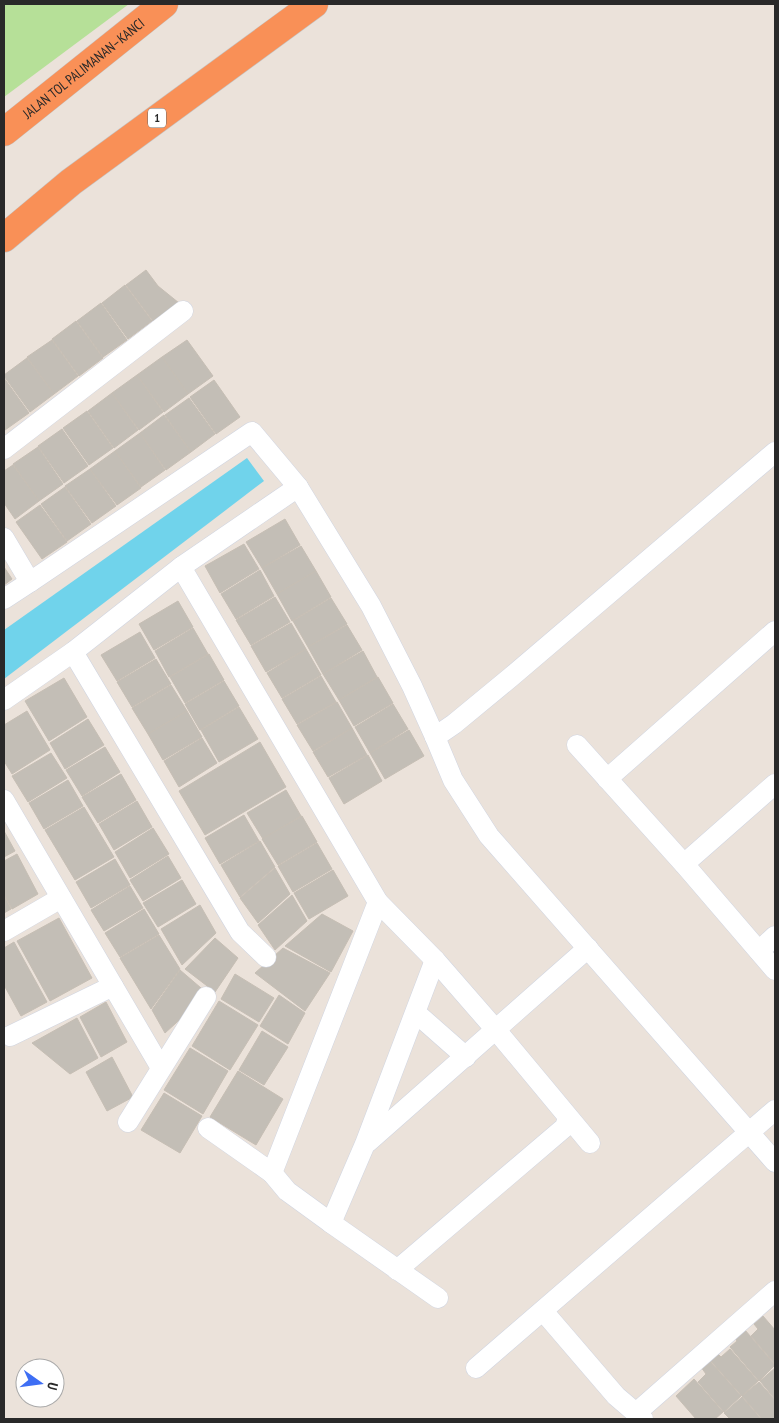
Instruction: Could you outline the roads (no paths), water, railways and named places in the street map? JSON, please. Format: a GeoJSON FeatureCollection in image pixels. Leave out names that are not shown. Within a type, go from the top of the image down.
{"type":"FeatureCollection","features":[{"type":"Feature","properties":{"kind":"highway","name":"JALAN TOL PALIMANAN–KANCI"},"geometry":{"type":"LineString","coordinates":[[4,132],[164,4]]}},
{"type":"Feature","properties":{"kind":"highway","name":"1"},"geometry":{"type":"LineString","coordinates":[[4,238],[71,182],[314,4]]}},
{"type":"Feature","properties":{"kind":"street"},"geometry":{"type":"LineString","coordinates":[[4,449],[183,311]]}},
{"type":"Feature","properties":{"kind":"street"},"geometry":{"type":"LineString","coordinates":[[4,599],[252,432],[293,481],[371,606],[412,686],[453,780],[489,836],[775,1162]]}},
{"type":"Feature","properties":{"kind":"street"},"geometry":{"type":"LineString","coordinates":[[434,737],[444,732],[511,677],[775,452]]}},
{"type":"Feature","properties":{"kind":"street"},"geometry":{"type":"LineString","coordinates":[[4,700],[73,652],[293,481]]}},
{"type":"Feature","properties":{"kind":"street"},"geometry":{"type":"LineString","coordinates":[[4,538],[30,582]]}},
{"type":"Feature","properties":{"kind":"street"},"geometry":{"type":"LineString","coordinates":[[181,567],[378,902],[435,960],[590,1143]]}},
{"type":"Feature","properties":{"kind":"street"},"geometry":{"type":"LineString","coordinates":[[607,779],[775,631]]}},
{"type":"Feature","properties":{"kind":"street"},"geometry":{"type":"LineString","coordinates":[[73,652],[240,932],[266,957]]}},
{"type":"Feature","properties":{"kind":"street"},"geometry":{"type":"LineString","coordinates":[[577,745],[684,864],[775,970]]}},
{"type":"Feature","properties":{"kind":"street"},"geometry":{"type":"LineString","coordinates":[[684,864],[775,784]]}},
{"type":"Feature","properties":{"kind":"street"},"geometry":{"type":"LineString","coordinates":[[4,800],[161,1068]]}},
{"type":"Feature","properties":{"kind":"street"},"geometry":{"type":"LineString","coordinates":[[4,931],[61,898]]}},
{"type":"Feature","properties":{"kind":"street"},"geometry":{"type":"LineString","coordinates":[[272,1172],[378,902]]}},
{"type":"Feature","properties":{"kind":"street"},"geometry":{"type":"LineString","coordinates":[[759,951],[775,936]]}},
{"type":"Feature","properties":{"kind":"street"},"geometry":{"type":"LineString","coordinates":[[365,1144],[588,948]]}},
{"type":"Feature","properties":{"kind":"street"},"geometry":{"type":"LineString","coordinates":[[331,1223],[365,1144],[435,960]]}},
{"type":"Feature","properties":{"kind":"street"},"geometry":{"type":"LineString","coordinates":[[10,1036],[113,986]]}},
{"type":"Feature","properties":{"kind":"street"},"geometry":{"type":"LineString","coordinates":[[128,1122],[206,997]]}},
{"type":"Feature","properties":{"kind":"street"},"geometry":{"type":"LineString","coordinates":[[416,1013],[466,1057]]}},
{"type":"Feature","properties":{"kind":"street"},"geometry":{"type":"LineString","coordinates":[[476,1368],[775,1110]]}},
{"type":"Feature","properties":{"kind":"street"},"geometry":{"type":"LineString","coordinates":[[397,1270],[565,1128],[568,1118]]}},
{"type":"Feature","properties":{"kind":"street"},"geometry":{"type":"LineString","coordinates":[[208,1128],[272,1172],[286,1191],[438,1298]]}},
{"type":"Feature","properties":{"kind":"street"},"geometry":{"type":"LineString","coordinates":[[543,1311],[616,1396],[639,1416],[775,1291]]}},
{"type":"Feature","properties":{"kind":"water"},"geometry":{"type":"Polygon","coordinates":[[[247,458],[264,481],[4,679],[4,630],[247,458]]]}}]}
